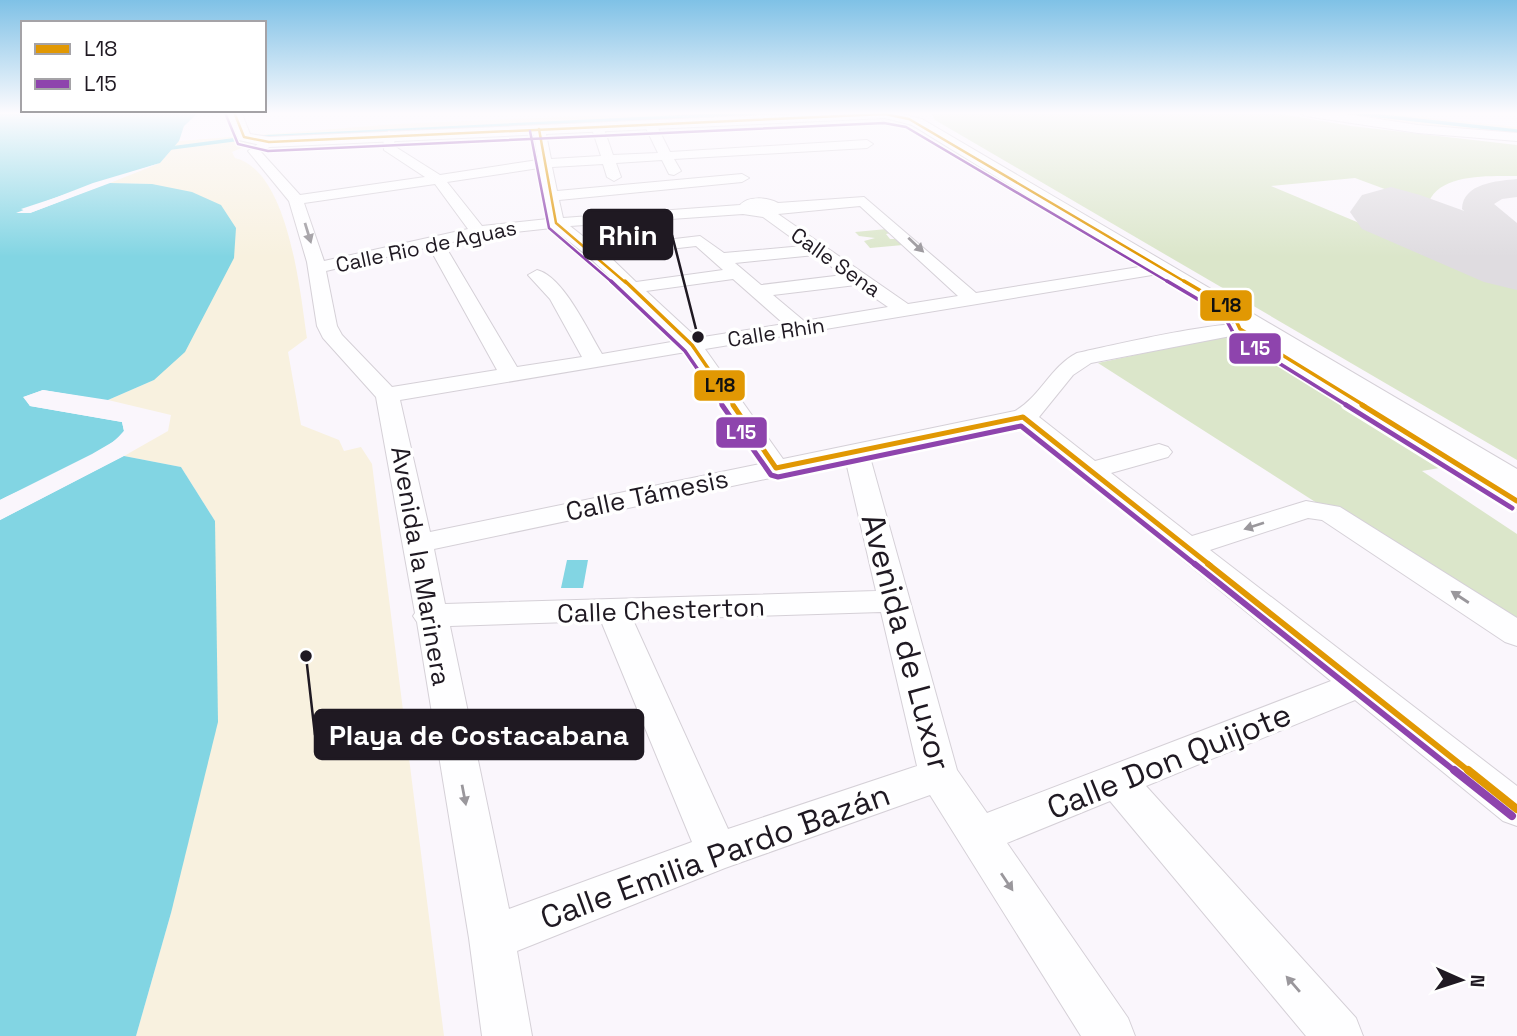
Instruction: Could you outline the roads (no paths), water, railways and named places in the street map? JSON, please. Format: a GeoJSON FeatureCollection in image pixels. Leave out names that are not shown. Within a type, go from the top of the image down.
{"type":"FeatureCollection","features":[{"type":"Feature","properties":{"kind":"main road"},"geometry":{"type":"LineString","coordinates":[[977,160],[1164,268],[1245,322],[1517,483]]}},
{"type":"Feature","properties":{"kind":"street","name":"Avenida la Marinera"},"geometry":{"type":"LineString","coordinates":[[262,160],[296,200],[318,268],[330,333],[387,396],[404,469],[429,616],[492,938],[507,1036]]}},
{"type":"Feature","properties":{"kind":"street"},"geometry":{"type":"LineString","coordinates":[[409,160],[439,179],[478,231]]}},
{"type":"Feature","properties":{"kind":"street"},"geometry":{"type":"LineString","coordinates":[[296,200],[547,163],[587,160]]}},
{"type":"Feature","properties":{"kind":"street"},"geometry":{"type":"LineString","coordinates":[[608,160],[618,190]]}},
{"type":"Feature","properties":{"kind":"street"},"geometry":{"type":"LineString","coordinates":[[668,160],[680,183]]}},
{"type":"Feature","properties":{"kind":"street"},"geometry":{"type":"LineString","coordinates":[[730,160],[762,208]]}},
{"type":"Feature","properties":{"kind":"street"},"geometry":{"type":"LineString","coordinates":[[547,163],[556,223],[596,253],[692,345],[776,468]]}},
{"type":"Feature","properties":{"kind":"street"},"geometry":{"type":"LineString","coordinates":[[552,196],[742,178]]}},
{"type":"Feature","properties":{"kind":"street","name":"Calle Rio de Aguas"},"geometry":{"type":"LineString","coordinates":[[318,268],[478,231],[864,201],[972,299]]}},
{"type":"Feature","properties":{"kind":"street","name":"Calle Sena"},"geometry":{"type":"LineString","coordinates":[[762,208],[905,311]]}},
{"type":"Feature","properties":{"kind":"street"},"geometry":{"type":"LineString","coordinates":[[434,241],[511,376]]}},
{"type":"Feature","properties":{"kind":"street"},"geometry":{"type":"LineString","coordinates":[[596,253],[700,241],[800,328]]}},
{"type":"Feature","properties":{"kind":"street"},"geometry":{"type":"LineString","coordinates":[[720,259],[817,250]]}},
{"type":"Feature","properties":{"kind":"street","name":"Calle Rhin"},"geometry":{"type":"LineString","coordinates":[[387,396],[1164,268]]}},
{"type":"Feature","properties":{"kind":"street"},"geometry":{"type":"LineString","coordinates":[[631,288],[736,273]]}},
{"type":"Feature","properties":{"kind":"street"},"geometry":{"type":"LineString","coordinates":[[537,275],[558,296],[596,362]]}},
{"type":"Feature","properties":{"kind":"street"},"geometry":{"type":"LineString","coordinates":[[757,291],[859,279]]}},
{"type":"Feature","properties":{"kind":"street"},"geometry":{"type":"LineString","coordinates":[[1517,501],[1245,322],[1070,363],[1034,412],[1023,417],[1517,809]]}},
{"type":"Feature","properties":{"kind":"street"},"geometry":{"type":"LineString","coordinates":[[744,338],[762,358]]}},
{"type":"Feature","properties":{"kind":"street","name":"Calle Támesis"},"geometry":{"type":"LineString","coordinates":[[416,544],[1023,417]]}},
{"type":"Feature","properties":{"kind":"street","name":"Avenida de Luxor"},"geometry":{"type":"LineString","coordinates":[[856,452],[939,775],[1110,1036]]}},
{"type":"Feature","properties":{"kind":"street"},"geometry":{"type":"LineString","coordinates":[[1092,470],[1159,452]]}},
{"type":"Feature","properties":{"kind":"street"},"geometry":{"type":"LineString","coordinates":[[1188,547],[1306,509],[1319,510],[1330,513],[1517,634]]}},
{"type":"Feature","properties":{"kind":"street","name":"Calle Chesterton"},"geometry":{"type":"LineString","coordinates":[[429,616],[894,601]]}},
{"type":"Feature","properties":{"kind":"street"},"geometry":{"type":"LineString","coordinates":[[613,612],[716,852]]}},
{"type":"Feature","properties":{"kind":"street","name":"Calle Don Quijote"},"geometry":{"type":"LineString","coordinates":[[977,836],[1360,684]]}},
{"type":"Feature","properties":{"kind":"street","name":"Calle Emilia Pardo Bazán"},"geometry":{"type":"LineString","coordinates":[[492,938],[716,852],[939,775]]}},
{"type":"Feature","properties":{"kind":"street"},"geometry":{"type":"LineString","coordinates":[[1118,782],[1338,1036]]}},
{"type":"Feature","properties":{"kind":"water"},"geometry":{"type":"Polygon","coordinates":[[[0,160],[162,160],[21,209],[30,213],[110,183],[152,184],[192,192],[221,205],[236,228],[234,258],[185,352],[154,380],[108,400],[43,390],[24,397],[30,406],[122,422],[124,431],[113,442],[83,461],[0,500],[0,160]]]}},
{"type":"Feature","properties":{"kind":"water"},"geometry":{"type":"Polygon","coordinates":[[[124,456],[181,467],[215,521],[218,722],[171,913],[136,1036],[0,1036],[0,520],[124,456]]]}},
{"type":"Feature","properties":{"kind":"water"},"geometry":{"type":"Polygon","coordinates":[[[567,560],[588,560],[583,588],[561,588],[567,560]]]}},
{"type":"Feature","properties":{"kind":"place","name":"Rhin"},"geometry":{"type":"Point","coordinates":[698,337]}},
{"type":"Feature","properties":{"kind":"place","name":"Playa de Costacabana"},"geometry":{"type":"Point","coordinates":[306,656]}}]}
